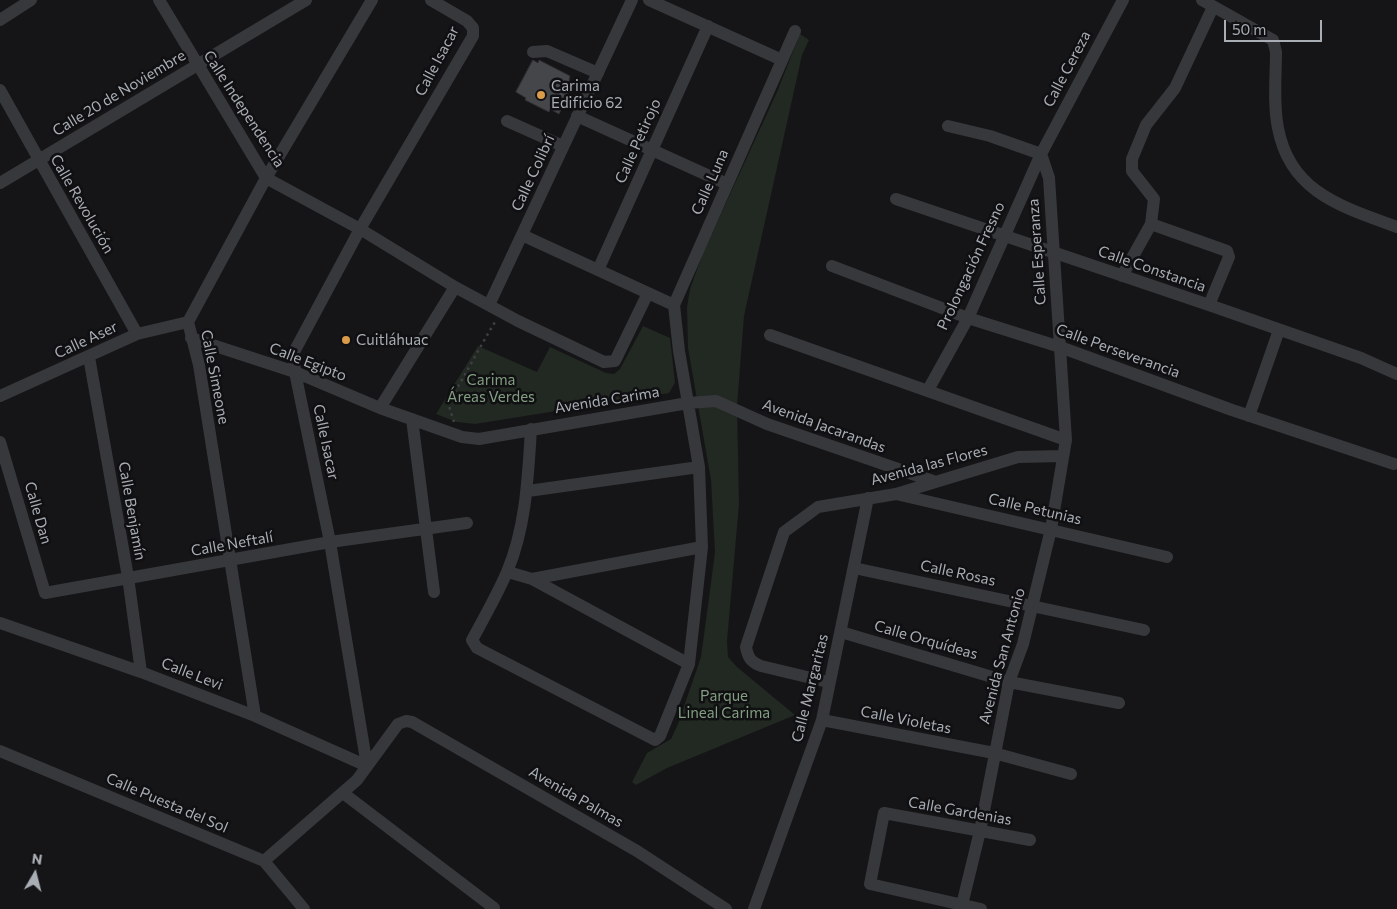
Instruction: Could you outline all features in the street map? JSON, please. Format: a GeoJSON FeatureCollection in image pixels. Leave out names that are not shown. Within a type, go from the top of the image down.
{"type":"FeatureCollection","features":[{"type":"Feature","properties":{"kind":"street"},"geometry":{"type":"LineString","coordinates":[[0,20],[31,0]]}},
{"type":"Feature","properties":{"kind":"street","name":"Calle Independencia"},"geometry":{"type":"LineString","coordinates":[[159,0],[266,178],[360,229],[455,288],[501,312],[610,362],[615,361],[648,293]]}},
{"type":"Feature","properties":{"kind":"street","name":"Calle 20 de Noviembre"},"geometry":{"type":"LineString","coordinates":[[0,183],[306,0]]}},
{"type":"Feature","properties":{"kind":"street","name":"Calle Simeone"},"geometry":{"type":"LineString","coordinates":[[254,716],[199,365],[188,322],[266,178],[372,0]]}},
{"type":"Feature","properties":{"kind":"street","name":"Calle Isacar"},"geometry":{"type":"LineString","coordinates":[[367,766],[330,542],[295,372],[294,352],[360,229],[473,36],[473,28],[467,21],[431,0]]}},
{"type":"Feature","properties":{"kind":"street","name":"Calle Colibrí"},"geometry":{"type":"LineString","coordinates":[[489,305],[632,0]]}},
{"type":"Feature","properties":{"kind":"street","name":"Calle Cereza"},"geometry":{"type":"LineString","coordinates":[[1041,154],[1123,0]]}},
{"type":"Feature","properties":{"kind":"street"},"geometry":{"type":"LineString","coordinates":[[657,2],[782,60]]}},
{"type":"Feature","properties":{"kind":"street"},"geometry":{"type":"LineString","coordinates":[[1122,276],[1151,224],[1154,198],[1132,171],[1132,159],[1146,125],[1175,88],[1207,3],[1272,40],[1276,52],[1278,128],[1293,168],[1304,182],[1338,204],[1397,227]]}},
{"type":"Feature","properties":{"kind":"street","name":"Calle Petirojo"},"geometry":{"type":"LineString","coordinates":[[598,270],[708,26]]}},
{"type":"Feature","properties":{"kind":"street","name":"Calle Luna"},"geometry":{"type":"LineString","coordinates":[[508,572],[472,640],[477,648],[655,740],[660,736],[689,664],[702,547],[699,468],[679,352],[674,305],[795,30]]}},
{"type":"Feature","properties":{"kind":"street"},"geometry":{"type":"LineString","coordinates":[[533,52],[547,51],[598,73]]}},
{"type":"Feature","properties":{"kind":"street","name":"Calle Revolución"},"geometry":{"type":"LineString","coordinates":[[0,90],[137,334]]}},
{"type":"Feature","properties":{"kind":"street"},"geometry":{"type":"LineString","coordinates":[[578,116],[727,184]]}},
{"type":"Feature","properties":{"kind":"street"},"geometry":{"type":"LineString","coordinates":[[507,121],[563,146]]}},
{"type":"Feature","properties":{"kind":"street"},"geometry":{"type":"LineString","coordinates":[[948,126],[990,136],[1041,154]]}},
{"type":"Feature","properties":{"kind":"street","name":"Prolongación Fresno"},"geometry":{"type":"LineString","coordinates":[[928,390],[968,318],[1041,154]]}},
{"type":"Feature","properties":{"kind":"street","name":"Calle Esperanza"},"geometry":{"type":"LineString","coordinates":[[1041,154],[1049,178],[1066,440]]}},
{"type":"Feature","properties":{"kind":"street","name":"Calle Constancia"},"geometry":{"type":"LineString","coordinates":[[896,199],[1053,251],[1361,358],[1397,374]]}},
{"type":"Feature","properties":{"kind":"street"},"geometry":{"type":"LineString","coordinates":[[1151,224],[1227,251],[1229,257],[1209,305]]}},
{"type":"Feature","properties":{"kind":"street"},"geometry":{"type":"LineString","coordinates":[[522,235],[674,305]]}},
{"type":"Feature","properties":{"kind":"street","name":"Calle Perseverancia"},"geometry":{"type":"LineString","coordinates":[[832,266],[968,318],[1060,347],[1249,416],[1394,464]]}},
{"type":"Feature","properties":{"kind":"street"},"geometry":{"type":"LineString","coordinates":[[380,408],[455,288]]}},
{"type":"Feature","properties":{"kind":"street","name":"Calle Aser"},"geometry":{"type":"LineString","coordinates":[[0,396],[137,334],[188,322]]}},
{"type":"Feature","properties":{"kind":"street"},"geometry":{"type":"LineString","coordinates":[[1249,416],[1279,330]]}},
{"type":"Feature","properties":{"kind":"street"},"geometry":{"type":"LineString","coordinates":[[770,336],[1066,440]]}},
{"type":"Feature","properties":{"kind":"street","name":"Calle Egipto"},"geometry":{"type":"LineString","coordinates":[[191,338],[295,372],[380,408],[450,432]]}},
{"type":"Feature","properties":{"kind":"street","name":"Calle Benjamín"},"geometry":{"type":"LineString","coordinates":[[89,357],[128,578],[141,672]]}},
{"type":"Feature","properties":{"kind":"street","name":"Avenida Carima"},"geometry":{"type":"LineString","coordinates":[[450,432],[479,439],[688,403],[716,401],[735,408]]}},
{"type":"Feature","properties":{"kind":"street","name":"Avenida Jacarandas"},"geometry":{"type":"LineString","coordinates":[[735,408],[767,424],[933,481]]}},
{"type":"Feature","properties":{"kind":"street"},"geometry":{"type":"LineString","coordinates":[[412,419],[434,592]]}},
{"type":"Feature","properties":{"kind":"street"},"geometry":{"type":"LineString","coordinates":[[532,429],[528,491],[520,533],[508,572],[532,579],[689,664]]}},
{"type":"Feature","properties":{"kind":"street","name":"Avenida San Antonio"},"geometry":{"type":"LineString","coordinates":[[961,907],[980,831],[1009,682],[1023,644],[1051,529],[1066,440]]}},
{"type":"Feature","properties":{"kind":"street","name":"Calle Dan"},"geometry":{"type":"LineString","coordinates":[[0,442],[45,593]]}},
{"type":"Feature","properties":{"kind":"street","name":"Avenida las Flores"},"geometry":{"type":"LineString","coordinates":[[828,682],[752,662],[746,648],[784,532],[818,507],[896,494],[1018,456],[1063,456]]}},
{"type":"Feature","properties":{"kind":"street"},"geometry":{"type":"LineString","coordinates":[[528,491],[699,468]]}},
{"type":"Feature","properties":{"kind":"street","name":"Calle Petunias"},"geometry":{"type":"LineString","coordinates":[[896,494],[1167,557]]}},
{"type":"Feature","properties":{"kind":"street","name":"Calle Margaritas"},"geometry":{"type":"LineString","coordinates":[[754,909],[822,720],[828,682],[841,632],[868,498]]}},
{"type":"Feature","properties":{"kind":"street","name":"Calle Neftalí"},"geometry":{"type":"LineString","coordinates":[[45,593],[229,562],[330,542],[426,527],[467,523]]}},
{"type":"Feature","properties":{"kind":"street"},"geometry":{"type":"LineString","coordinates":[[532,579],[702,547]]}},
{"type":"Feature","properties":{"kind":"street","name":"Calle Rosas"},"geometry":{"type":"LineString","coordinates":[[854,568],[1144,630]]}},
{"type":"Feature","properties":{"kind":"street","name":"Calle Levi"},"geometry":{"type":"LineString","coordinates":[[0,623],[141,672],[254,716],[367,766]]}},
{"type":"Feature","properties":{"kind":"street","name":"Calle Orquídeas"},"geometry":{"type":"LineString","coordinates":[[841,632],[1009,682],[1119,703]]}},
{"type":"Feature","properties":{"kind":"street","name":"Calle Violetas"},"geometry":{"type":"LineString","coordinates":[[822,720],[994,754],[1072,774]]}},
{"type":"Feature","properties":{"kind":"street","name":"Avenida Palmas"},"geometry":{"type":"LineString","coordinates":[[367,766],[398,724],[406,721],[420,727],[637,851],[726,909]]}},
{"type":"Feature","properties":{"kind":"street","name":"Calle Puesta del Sol"},"geometry":{"type":"LineString","coordinates":[[0,751],[264,861],[304,909]]}},
{"type":"Feature","properties":{"kind":"street"},"geometry":{"type":"LineString","coordinates":[[264,861],[343,793],[367,766]]}},
{"type":"Feature","properties":{"kind":"street"},"geometry":{"type":"LineString","coordinates":[[343,793],[494,908]]}},
{"type":"Feature","properties":{"kind":"street","name":"Calle Gardenias"},"geometry":{"type":"LineString","coordinates":[[961,907],[870,884],[884,813],[1030,840]]}},
{"type":"Feature","properties":{"kind":"street"},"geometry":{"type":"LineString","coordinates":[[961,907],[981,909]]}},
{"type":"Feature","properties":{"kind":"path"},"geometry":{"type":"LineString","coordinates":[[450,432],[454,420],[448,402],[479,352],[485,336],[501,312]]}},
{"type":"Feature","properties":{"kind":"green space","name":"Parque Lineal Carima"},"geometry":{"type":"Polygon","coordinates":[[[800,34],[809,40],[802,55],[744,316],[737,406],[739,504],[727,641],[728,657],[737,667],[795,715],[667,768],[636,785],[632,782],[647,753],[671,739],[701,657],[715,552],[711,480],[688,348],[687,307],[690,289],[703,253],[777,92],[800,34]]]}},
{"type":"Feature","properties":{"kind":"green space","name":"Carima Áreas Verdes"},"geometry":{"type":"Polygon","coordinates":[[[643,326],[670,338],[675,383],[669,393],[475,424],[457,422],[436,414],[478,346],[537,372],[550,347],[606,373],[614,374],[620,369],[643,326]]]}},
{"type":"Feature","properties":{"kind":"building"},"geometry":{"type":"Polygon","coordinates":[[[533,60],[538,63],[539,60],[570,76],[569,80],[573,83],[559,114],[550,109],[549,112],[525,100],[526,98],[516,92],[533,60]]]}},
{"type":"Feature","properties":{"kind":"place","name":"Carima Edificio 62"},"geometry":{"type":"Point","coordinates":[541,95]}},
{"type":"Feature","properties":{"kind":"place","name":"Cuitláhuac"},"geometry":{"type":"Point","coordinates":[346,340]}}]}
